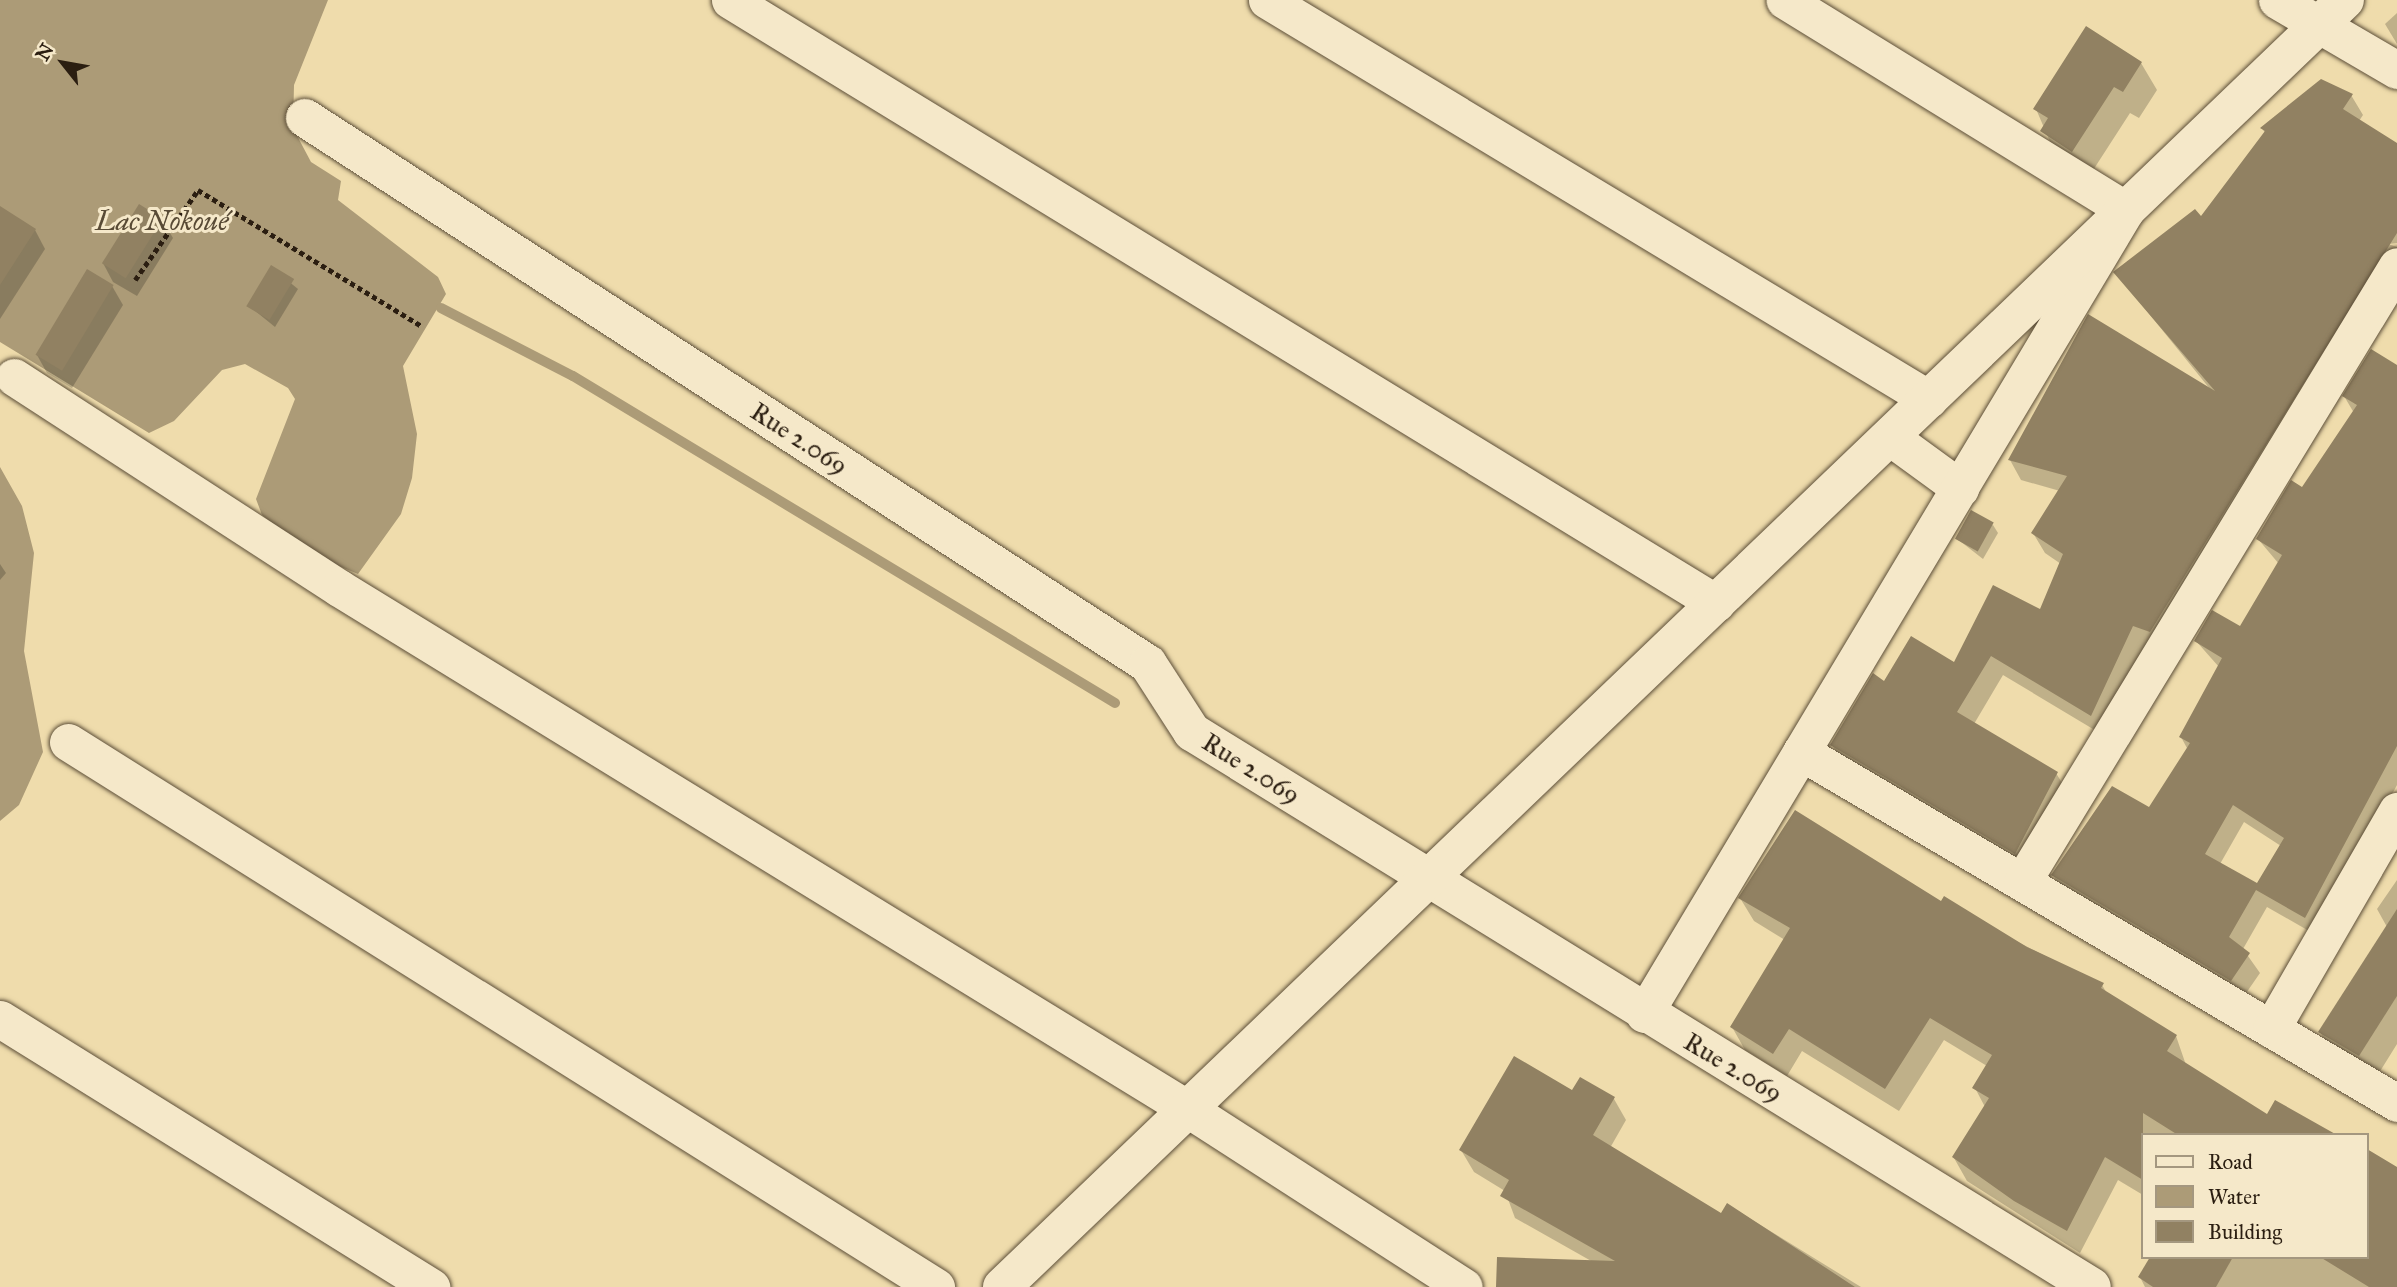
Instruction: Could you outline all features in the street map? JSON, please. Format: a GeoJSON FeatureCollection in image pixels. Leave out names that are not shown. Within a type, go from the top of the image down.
{"type":"FeatureCollection","features":[{"type":"Feature","properties":{"kind":"street"},"geometry":{"type":"LineString","coordinates":[[730,0],[1716,603]]}},
{"type":"Feature","properties":{"kind":"street"},"geometry":{"type":"LineString","coordinates":[[1267,0],[1929,399]]}},
{"type":"Feature","properties":{"kind":"street"},"geometry":{"type":"LineString","coordinates":[[1784,0],[2126,210]]}},
{"type":"Feature","properties":{"kind":"street"},"geometry":{"type":"LineString","coordinates":[[2277,0],[2332,13],[2397,70]]}},
{"type":"Feature","properties":{"kind":"street"},"geometry":{"type":"LineString","coordinates":[[1002,1287],[2332,13]]}},
{"type":"Feature","properties":{"kind":"street","name":"Rue 2.069"},"geometry":{"type":"LineString","coordinates":[[305,118],[1148,664],[1192,732],[1644,1014],[2092,1287]]}},
{"type":"Feature","properties":{"kind":"street"},"geometry":{"type":"LineString","coordinates":[[1644,1014],[2126,210]]}},
{"type":"Feature","properties":{"kind":"street"},"geometry":{"type":"LineString","coordinates":[[2022,882],[2397,266]]}},
{"type":"Feature","properties":{"kind":"street"},"geometry":{"type":"LineString","coordinates":[[14,377],[350,595],[1188,1109],[1464,1287]]}},
{"type":"Feature","properties":{"kind":"street"},"geometry":{"type":"LineString","coordinates":[[1890,436],[1959,488]]}},
{"type":"Feature","properties":{"kind":"street"},"geometry":{"type":"LineString","coordinates":[[68,743],[936,1287]]}},
{"type":"Feature","properties":{"kind":"street"},"geometry":{"type":"LineString","coordinates":[[1801,752],[2397,1103]]}},
{"type":"Feature","properties":{"kind":"street"},"geometry":{"type":"LineString","coordinates":[[2271,1029],[2397,811]]}},
{"type":"Feature","properties":{"kind":"street"},"geometry":{"type":"LineString","coordinates":[[0,1019],[431,1287]]}},
{"type":"Feature","properties":{"kind":"path"},"geometry":{"type":"LineString","coordinates":[[135,280],[198,190],[422,326]]}},
{"type":"Feature","properties":{"kind":"water","name":"Lac Nokoué"},"geometry":{"type":"Polygon","coordinates":[[[0,0],[328,0],[294,85],[293,128],[311,162],[341,181],[338,200],[438,277],[446,294],[403,366],[417,434],[412,478],[401,514],[358,574],[310,554],[262,515],[256,499],[295,399],[288,388],[245,364],[222,370],[174,421],[149,433],[0,342],[0,0]]]}},
{"type":"Feature","properties":{"kind":"water"},"geometry":{"type":"Polygon","coordinates":[[[0,467],[22,506],[34,553],[24,651],[43,752],[19,805],[0,821],[0,467]]]}},
{"type":"Feature","properties":{"kind":"building"},"geometry":{"type":"Polygon","coordinates":[[[2086,26],[2142,62],[2123,92],[2114,87],[2072,152],[2040,131],[2048,118],[2033,109],[2086,26]]]}},
{"type":"Feature","properties":{"kind":"building"},"geometry":{"type":"Polygon","coordinates":[[[2321,79],[2353,94],[2343,109],[2397,143],[2397,233],[2150,632],[2133,626],[2091,716],[1991,656],[1957,712],[2058,772],[2015,854],[1830,745],[1873,673],[1884,681],[1911,636],[1954,662],[1993,585],[2040,609],[2063,554],[2031,533],[2067,476],[2008,460],[2088,314],[2215,391],[2113,272],[2195,209],[2201,216],[2265,131],[2260,128],[2321,79]]]}},
{"type":"Feature","properties":{"kind":"building"},"geometry":{"type":"Polygon","coordinates":[[[139,204],[163,219],[126,278],[102,263],[139,204]]]}},
{"type":"Feature","properties":{"kind":"building"},"geometry":{"type":"Polygon","coordinates":[[[0,206],[36,229],[0,285],[0,206]]]}},
{"type":"Feature","properties":{"kind":"building"},"geometry":{"type":"Polygon","coordinates":[[[271,265],[294,279],[269,320],[246,306],[271,265]]]}},
{"type":"Feature","properties":{"kind":"building"},"geometry":{"type":"Polygon","coordinates":[[[87,269],[114,285],[62,371],[35,355],[87,269]]]}},
{"type":"Feature","properties":{"kind":"building"},"geometry":{"type":"Polygon","coordinates":[[[2371,349],[2397,365],[2397,746],[2305,918],[2256,890],[2229,937],[2250,953],[2231,981],[2051,875],[2112,786],[2149,807],[2190,743],[2179,737],[2222,658],[2194,641],[2212,610],[2240,626],[2282,555],[2256,539],[2291,480],[2302,487],[2357,405],[2342,396],[2371,349]],[[2233,805],[2205,854],[2257,883],[2284,838],[2233,805]]]}},
{"type":"Feature","properties":{"kind":"building"},"geometry":{"type":"Polygon","coordinates":[[[1971,510],[1994,523],[1978,551],[1955,539],[1971,510]]]}},
{"type":"Feature","properties":{"kind":"building"},"geometry":{"type":"Polygon","coordinates":[[[1795,810],[1941,901],[1944,896],[2027,947],[2104,983],[2101,988],[2177,1035],[2167,1051],[2267,1114],[2275,1100],[2333,1133],[2175,1133],[2143,1113],[2142,1179],[2105,1157],[2067,1231],[2014,1201],[1952,1157],[1989,1098],[1972,1088],[1992,1055],[1930,1018],[1885,1089],[1789,1029],[1773,1054],[1730,1027],[1790,928],[1738,898],[1795,810]]]}},
{"type":"Feature","properties":{"kind":"building"},"geometry":{"type":"Polygon","coordinates":[[[2397,909],[2397,996],[2359,1056],[2318,1032],[2397,909]]]}},
{"type":"Feature","properties":{"kind":"building"},"geometry":{"type":"Polygon","coordinates":[[[1514,1056],[1572,1090],[1580,1077],[1615,1097],[1593,1135],[1721,1213],[1727,1203],[1855,1287],[1496,1287],[1497,1257],[1615,1261],[1500,1196],[1509,1180],[1459,1150],[1514,1056]]]}},
{"type":"Feature","properties":{"kind":"building"},"geometry":{"type":"Polygon","coordinates":[[[2369,1150],[2397,1167],[2397,1287],[2369,1287],[2323,1259],[2369,1259],[2369,1150]]]}},
{"type":"Feature","properties":{"kind":"building"},"geometry":{"type":"Polygon","coordinates":[[[2149,1259],[2232,1259],[2216,1287],[2153,1287],[2138,1277],[2149,1259]]]}},
{"type":"Feature","properties":{"kind":"waterway"},"geometry":{"type":"LineString","coordinates":[[441,308],[573,376],[1115,703]]}}]}
